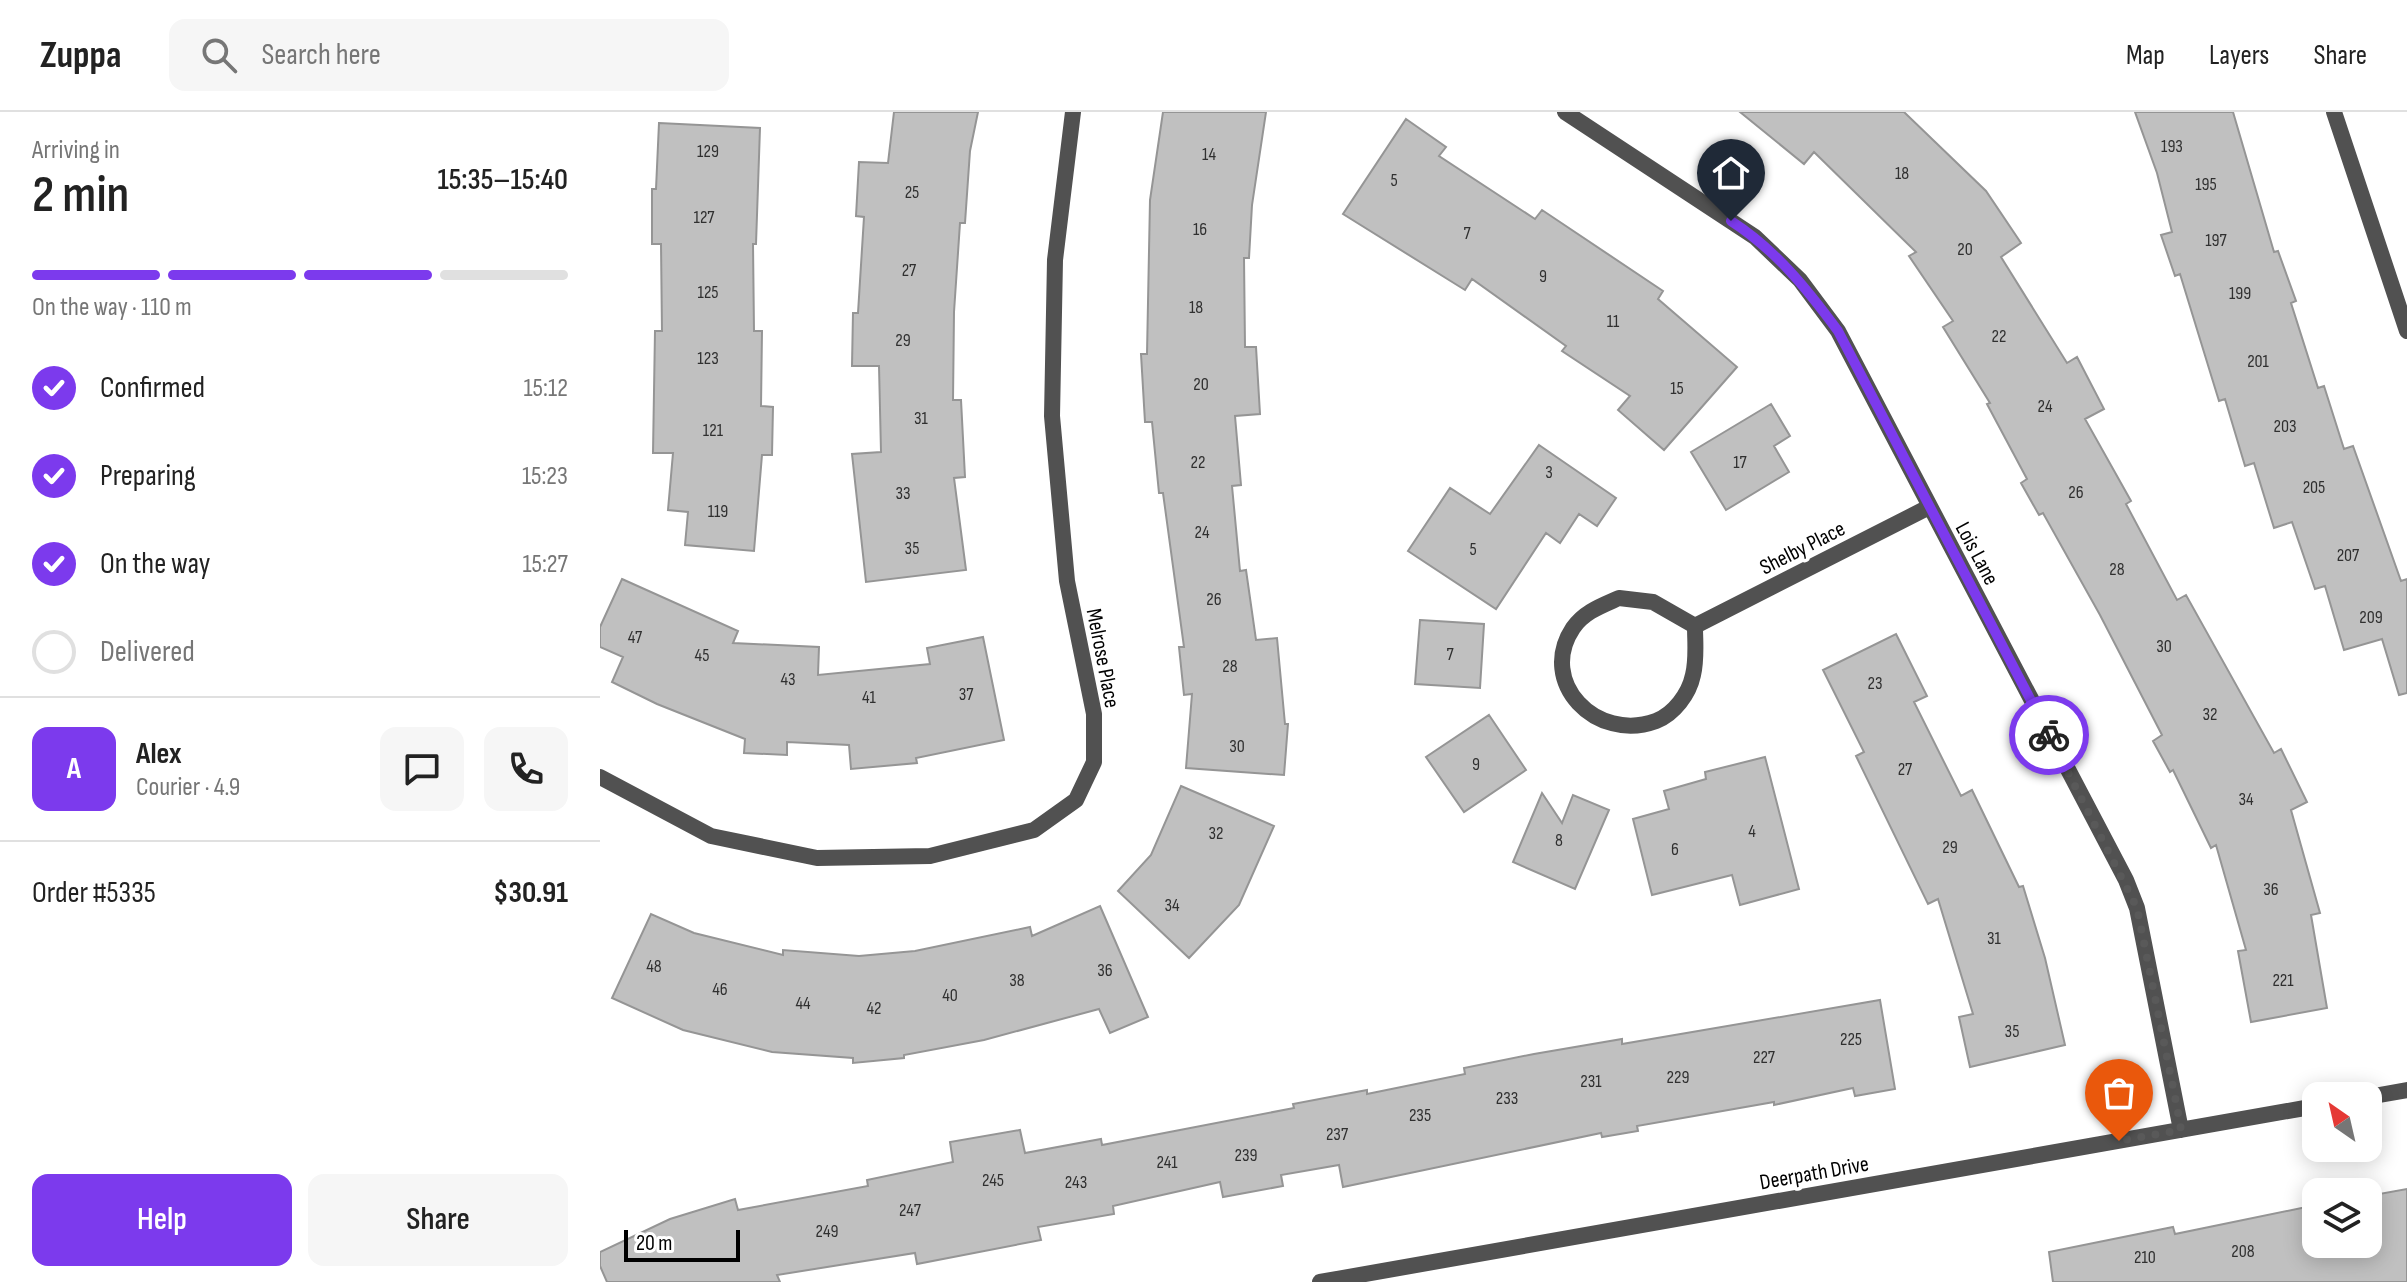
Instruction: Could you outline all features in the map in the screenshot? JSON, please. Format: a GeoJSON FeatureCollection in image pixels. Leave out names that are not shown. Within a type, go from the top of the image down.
{"type":"FeatureCollection","features":[{"type":"Feature","properties":{"kind":"street","name":"Melrose Place"},"geometry":{"type":"LineString","coordinates":[[600,777],[711,836],[817,858],[930,856],[1034,830],[1076,800],[1094,762],[1094,714],[1067,581],[1052,416],[1055,260],[1073,112]]}},
{"type":"Feature","properties":{"kind":"street","name":"Lois Lane"},"geometry":{"type":"LineString","coordinates":[[1565,112],[1755,237],[1800,280],[1838,331],[2131,894],[2181,1130]]}},
{"type":"Feature","properties":{"kind":"street"},"geometry":{"type":"LineString","coordinates":[[2334,112],[2407,331]]}},
{"type":"Feature","properties":{"kind":"street","name":"Shelby Place"},"geometry":{"type":"LineString","coordinates":[[1695,626],[1929,507]]}},
{"type":"Feature","properties":{"kind":"street"},"geometry":{"type":"LineString","coordinates":[[1619,598],[1653,602],[1695,626],[1693,677],[1681,702],[1665,717],[1639,727],[1603,723],[1584,710],[1567,682],[1563,666],[1573,628],[1589,611],[1619,598]]}},
{"type":"Feature","properties":{"kind":"street"},"geometry":{"type":"LineString","coordinates":[[2382,1094],[2407,1090]]}},
{"type":"Feature","properties":{"kind":"street","name":"Deerpath Drive"},"geometry":{"type":"LineString","coordinates":[[1320,1282],[2302,1108]]}},
{"type":"Feature","properties":{"kind":"building"},"geometry":{"type":"Polygon","coordinates":[[[894,112],[978,112],[970,151],[965,223],[960,223],[954,312],[953,400],[961,400],[965,477],[954,478],[966,570],[866,582],[852,454],[881,452],[879,366],[852,366],[853,313],[858,313],[864,217],[856,216],[859,162],[888,163],[894,112]]]}},
{"type":"Feature","properties":{"kind":"building"},"geometry":{"type":"Polygon","coordinates":[[[1163,112],[1266,112],[1252,205],[1249,258],[1244,258],[1245,347],[1256,347],[1260,414],[1235,416],[1241,485],[1232,486],[1240,571],[1246,570],[1256,640],[1277,638],[1285,724],[1288,724],[1284,775],[1186,768],[1192,694],[1184,695],[1179,647],[1184,647],[1163,493],[1159,493],[1152,422],[1145,422],[1141,354],[1147,354],[1150,200],[1163,112]]]}},
{"type":"Feature","properties":{"kind":"building"},"geometry":{"type":"Polygon","coordinates":[[[1740,112],[1904,112],[1986,191],[2021,243],[2001,257],[2067,363],[2077,357],[2104,409],[2085,419],[2131,501],[2126,504],[2177,600],[2186,595],[2274,753],[2281,749],[2307,802],[2291,810],[2320,913],[2311,915],[2327,1008],[2251,1022],[2238,951],[2246,950],[2216,845],[2211,848],[2173,770],[2170,772],[2153,741],[2162,735],[2100,615],[2043,513],[2039,515],[2021,483],[2027,479],[1987,404],[1990,403],[1943,327],[1953,321],[1909,256],[1916,252],[1814,152],[1804,164],[1740,112]]]}},
{"type":"Feature","properties":{"kind":"building"},"geometry":{"type":"Polygon","coordinates":[[[2135,112],[2233,112],[2274,252],[2278,251],[2296,301],[2291,303],[2318,388],[2324,386],[2344,449],[2353,446],[2401,581],[2407,579],[2407,693],[2399,695],[2382,639],[2344,650],[2325,586],[2315,589],[2292,522],[2274,528],[2254,463],[2245,466],[2225,399],[2219,401],[2180,274],[2175,276],[2161,235],[2172,232],[2157,173],[2135,112]]]}},
{"type":"Feature","properties":{"kind":"building"},"geometry":{"type":"Polygon","coordinates":[[[1406,119],[1446,147],[1439,156],[1535,219],[1542,210],[1663,291],[1658,299],[1737,367],[1664,450],[1618,410],[1630,396],[1562,351],[1566,346],[1472,279],[1465,290],[1343,214],[1406,119]]]}},
{"type":"Feature","properties":{"kind":"building"},"geometry":{"type":"Polygon","coordinates":[[[659,123],[760,128],[756,244],[753,244],[754,331],[762,331],[761,406],[773,407],[772,455],[762,455],[754,551],[685,545],[688,512],[668,510],[673,453],[653,453],[655,331],[662,331],[661,244],[652,244],[652,189],[656,189],[659,123]]]}},
{"type":"Feature","properties":{"kind":"building"},"geometry":{"type":"Polygon","coordinates":[[[1771,404],[1790,436],[1774,446],[1789,472],[1726,510],[1691,452],[1771,404]]]}},
{"type":"Feature","properties":{"kind":"building"},"geometry":{"type":"Polygon","coordinates":[[[1539,445],[1616,498],[1597,526],[1579,514],[1560,543],[1546,533],[1496,609],[1408,551],[1450,488],[1490,514],[1539,445]]]}},
{"type":"Feature","properties":{"kind":"building"},"geometry":{"type":"Polygon","coordinates":[[[622,579],[738,631],[733,643],[819,647],[818,675],[930,664],[927,648],[983,637],[1004,740],[916,758],[917,763],[851,769],[849,745],[787,742],[787,755],[744,753],[745,739],[657,704],[612,682],[623,657],[600,647],[600,627],[622,579]]]}},
{"type":"Feature","properties":{"kind":"building"},"geometry":{"type":"Polygon","coordinates":[[[1420,620],[1484,624],[1480,688],[1415,684],[1420,620]]]}},
{"type":"Feature","properties":{"kind":"building"},"geometry":{"type":"Polygon","coordinates":[[[1896,634],[1927,696],[1914,702],[1961,796],[1972,790],[2019,887],[2023,886],[2045,958],[2065,1045],[1970,1067],[1959,1017],[1973,1014],[1938,899],[1928,904],[1856,756],[1864,752],[1823,670],[1896,634]]]}},
{"type":"Feature","properties":{"kind":"building"},"geometry":{"type":"Polygon","coordinates":[[[1489,715],[1526,770],[1464,812],[1426,757],[1489,715]]]}},
{"type":"Feature","properties":{"kind":"building"},"geometry":{"type":"Polygon","coordinates":[[[1765,757],[1799,889],[1740,905],[1732,875],[1652,895],[1633,819],[1669,809],[1664,791],[1706,779],[1705,772],[1765,757]]]}},
{"type":"Feature","properties":{"kind":"building"},"geometry":{"type":"Polygon","coordinates":[[[1181,786],[1274,826],[1239,905],[1189,958],[1118,891],[1151,855],[1181,786]]]}},
{"type":"Feature","properties":{"kind":"building"},"geometry":{"type":"Polygon","coordinates":[[[1542,793],[1562,823],[1573,795],[1609,810],[1575,889],[1513,862],[1542,793]]]}},
{"type":"Feature","properties":{"kind":"building"},"geometry":{"type":"Polygon","coordinates":[[[1100,906],[1148,1017],[1110,1033],[1099,1009],[984,1040],[904,1055],[904,1058],[853,1063],[853,1058],[772,1052],[683,1030],[612,998],[651,914],[694,933],[783,955],[783,950],[859,956],[915,951],[1030,927],[1032,936],[1100,906]]]}},
{"type":"Feature","properties":{"kind":"building"},"geometry":{"type":"Polygon","coordinates":[[[1880,1000],[1895,1089],[1855,1096],[1853,1088],[1774,1105],[1774,1102],[1637,1126],[1638,1131],[1602,1137],[1601,1133],[1343,1187],[1339,1165],[1281,1175],[1283,1186],[1223,1197],[1220,1182],[1113,1206],[1114,1214],[1038,1227],[1041,1240],[917,1264],[915,1253],[777,1275],[780,1282],[607,1282],[600,1266],[600,1252],[670,1219],[735,1199],[738,1210],[868,1186],[867,1180],[953,1162],[950,1142],[1020,1130],[1025,1153],[1101,1139],[1102,1145],[1294,1108],[1293,1104],[1367,1090],[1367,1094],[1465,1074],[1464,1068],[1534,1054],[1622,1039],[1622,1044],[1880,1000]]]}},
{"type":"Feature","properties":{"kind":"building"},"geometry":{"type":"Polygon","coordinates":[[[2407,1189],[2407,1282],[2053,1282],[2049,1252],[2173,1227],[2175,1234],[2302,1208],[2302,1258],[2382,1258],[2382,1193],[2407,1189]]]}},
{"type":"Feature","properties":{"kind":"way so far"},"geometry":{"type":"LineString","coordinates":[[2049,735],[2126,880],[2137,908],[2181,1130],[2119,1141]]}},
{"type":"Feature","properties":{"kind":"route"},"geometry":{"type":"LineString","coordinates":[[1731,221],[1755,237],[1800,280],[1838,331],[2049,735]]}}]}
